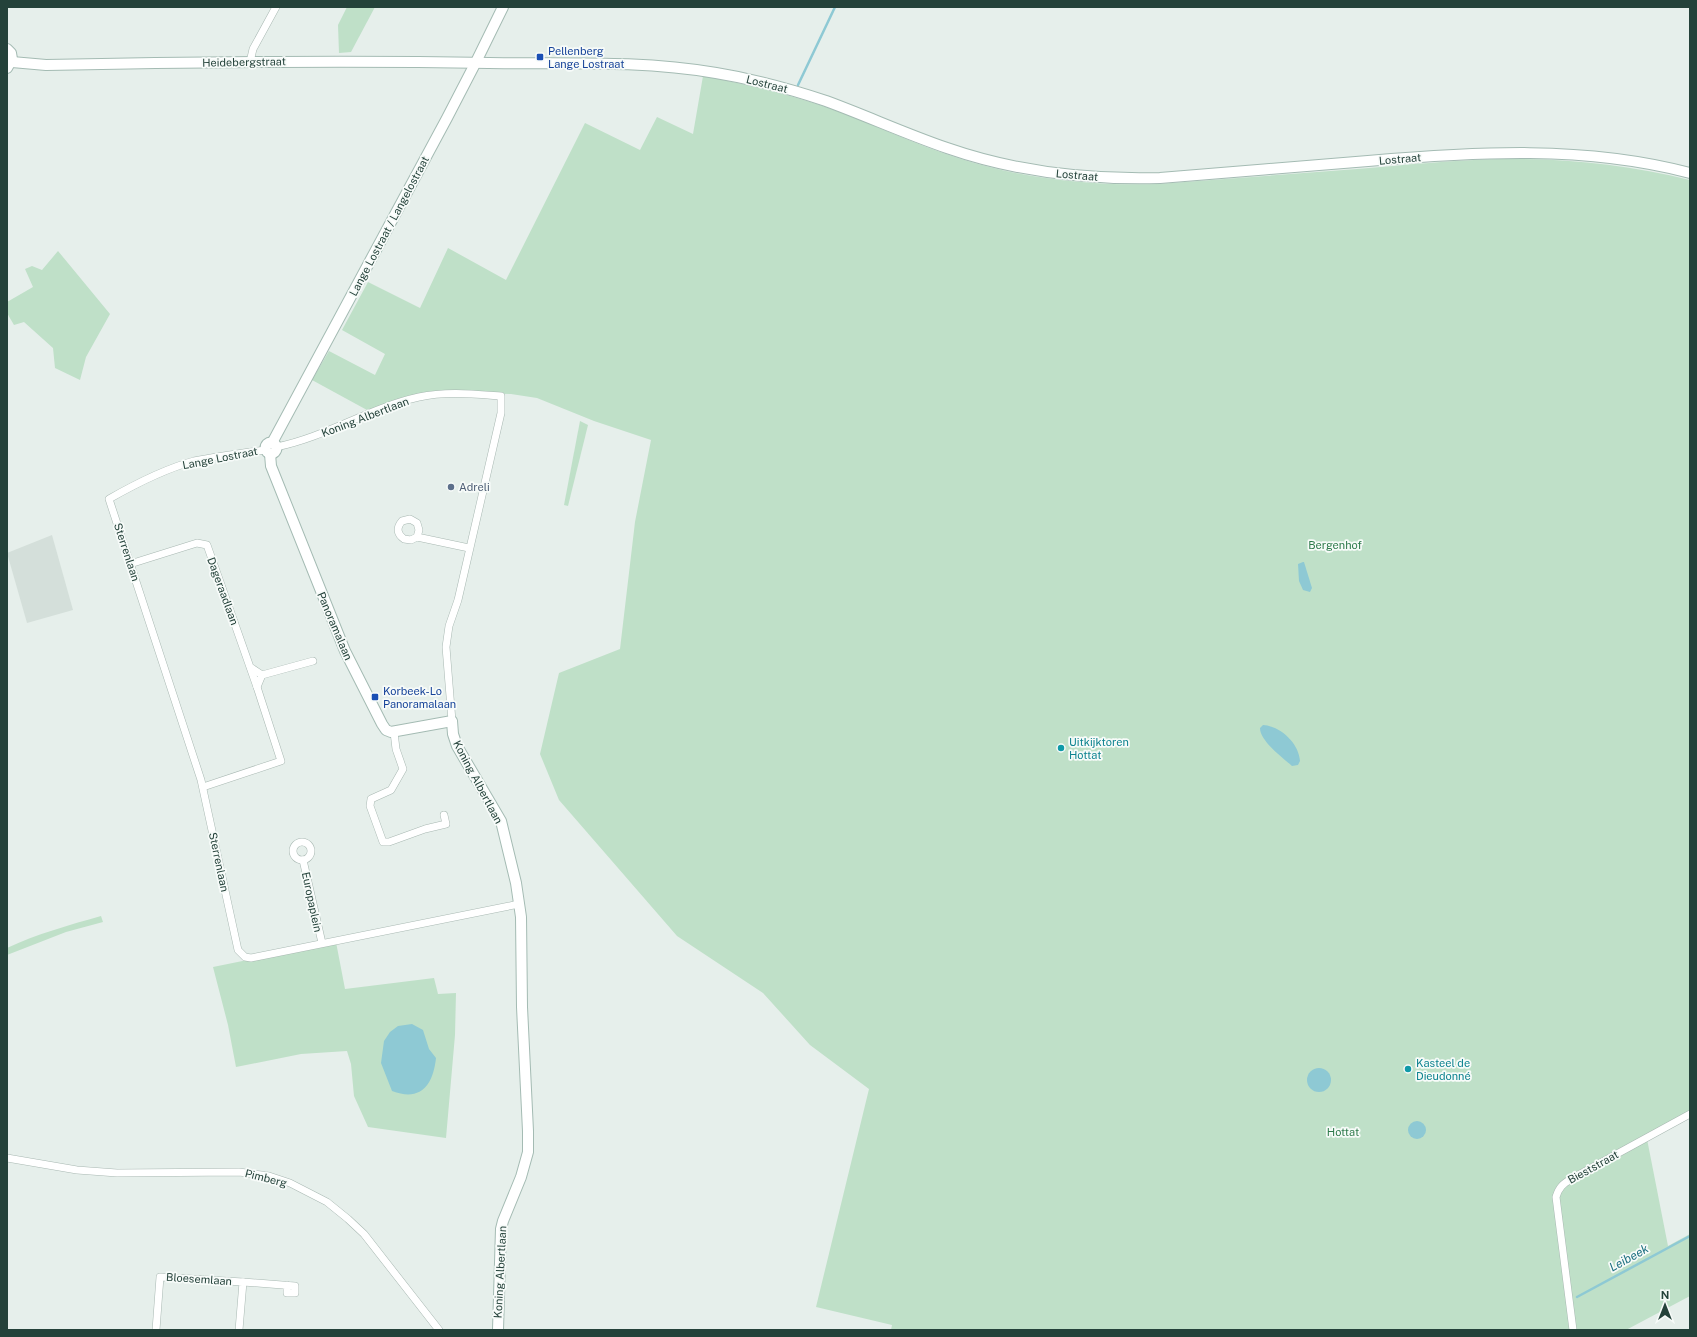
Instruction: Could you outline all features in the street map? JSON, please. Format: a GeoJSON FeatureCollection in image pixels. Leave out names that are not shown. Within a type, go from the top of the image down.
{"type":"FeatureCollection","features":[{"type":"Feature","properties":{"kind":"street"},"geometry":{"type":"LineString","coordinates":[[250,62],[253,49],[276,7]]}},
{"type":"Feature","properties":{"kind":"street","name":"Lange Lostraat / Langelostraat"},"geometry":{"type":"LineString","coordinates":[[271,448],[476,62],[503,7]]}},
{"type":"Feature","properties":{"kind":"street","name":"Heidebergstraat"},"geometry":{"type":"LineString","coordinates":[[7,49],[12,56],[9,65],[365,61],[476,62]]}},
{"type":"Feature","properties":{"kind":"street","name":"Lostraat"},"geometry":{"type":"LineString","coordinates":[[476,62],[624,64],[715,72],[764,82],[826,101],[949,149],[980,158],[1019,168],[1084,177],[1119,179],[1160,178],[1497,152],[1556,153],[1593,156],[1658,166],[1690,173]]}},
{"type":"Feature","properties":{"kind":"street","name":"Koning Albertlaan"},"geometry":{"type":"LineString","coordinates":[[271,448],[311,438],[377,410],[418,397],[438,394],[501,396],[501,413],[458,600],[447,636],[446,647],[453,734],[457,746],[501,821],[516,883],[521,917],[522,1007],[528,1152],[521,1177],[501,1229],[498,1330]]}},
{"type":"Feature","properties":{"kind":"street","name":"Lange Lostraat"},"geometry":{"type":"LineString","coordinates":[[109,499],[164,471],[194,461],[271,448]]}},
{"type":"Feature","properties":{"kind":"street","name":"Panoramalaan"},"geometry":{"type":"LineString","coordinates":[[271,448],[271,466],[345,651],[382,724],[387,731],[394,732]]}},
{"type":"Feature","properties":{"kind":"street","name":"Sterrenlaan"},"geometry":{"type":"LineString","coordinates":[[109,499],[203,788],[238,950],[241,954],[251,958],[519,904]]}},
{"type":"Feature","properties":{"kind":"street"},"geometry":{"type":"LineString","coordinates":[[417,537],[469,548]]}},
{"type":"Feature","properties":{"kind":"street","name":"Dageraadlaan"},"geometry":{"type":"LineString","coordinates":[[130,564],[197,544],[207,545],[257,687],[281,761],[203,788]]}},
{"type":"Feature","properties":{"kind":"street"},"geometry":{"type":"LineString","coordinates":[[250,667],[262,675],[313,661]]}},
{"type":"Feature","properties":{"kind":"street"},"geometry":{"type":"LineString","coordinates":[[257,687],[262,675]]}},
{"type":"Feature","properties":{"kind":"street"},"geometry":{"type":"LineString","coordinates":[[444,815],[446,824],[425,829],[389,842],[383,842],[370,806],[372,799],[391,790],[403,768],[396,749],[394,732],[452,721]]}},
{"type":"Feature","properties":{"kind":"street","name":"Europaplein"},"geometry":{"type":"LineString","coordinates":[[303,860],[322,943]]}},
{"type":"Feature","properties":{"kind":"street","name":"Bieststraat"},"geometry":{"type":"LineString","coordinates":[[1573,1330],[1556,1197],[1558,1190],[1571,1179],[1690,1114]]}},
{"type":"Feature","properties":{"kind":"street","name":"Pimberg"},"geometry":{"type":"LineString","coordinates":[[7,1158],[77,1170],[117,1173],[239,1172],[268,1176],[290,1183],[327,1202],[364,1234],[439,1330]]}},
{"type":"Feature","properties":{"kind":"street","name":"Bloesemlaan"},"geometry":{"type":"LineString","coordinates":[[156,1330],[160,1277],[243,1282],[295,1286],[295,1293],[287,1293],[287,1285]]}},
{"type":"Feature","properties":{"kind":"street","name":"Bloesemlaan"},"geometry":{"type":"LineString","coordinates":[[239,1330],[243,1282]]}},
{"type":"Feature","properties":{"kind":"shaded area"},"geometry":{"type":"Polygon","coordinates":[[[52,535],[73,610],[27,623],[7,553],[52,535]]]}},
{"type":"Feature","properties":{"kind":"green space"},"geometry":{"type":"Polygon","coordinates":[[[347,7],[375,7],[351,52],[339,53],[338,25],[347,7]]]}},
{"type":"Feature","properties":{"kind":"green space"},"geometry":{"type":"Polygon","coordinates":[[[703,76],[764,89],[823,106],[926,147],[961,159],[1009,172],[1058,180],[1108,184],[1158,184],[1447,162],[1525,159],[1573,161],[1620,166],[1690,180],[1690,1110],[1558,1185],[1554,1192],[1571,1330],[891,1330],[892,1325],[816,1307],[869,1089],[810,1045],[763,993],[677,936],[559,800],[540,754],[559,673],[620,649],[635,522],[651,440],[594,421],[537,398],[511,394],[438,392],[418,395],[367,410],[312,380],[329,351],[375,375],[385,354],[342,330],[368,282],[420,308],[448,248],[506,280],[585,123],[640,150],[657,117],[693,134],[703,76]]]}},
{"type":"Feature","properties":{"kind":"green space"},"geometry":{"type":"Polygon","coordinates":[[[58,251],[110,314],[86,357],[80,380],[55,368],[53,348],[24,322],[14,325],[7,313],[7,302],[33,287],[25,269],[32,266],[42,270],[58,251]]]}},
{"type":"Feature","properties":{"kind":"green space"},"geometry":{"type":"Polygon","coordinates":[[[580,421],[588,425],[568,506],[564,505],[580,421]]]}},
{"type":"Feature","properties":{"kind":"green space"},"geometry":{"type":"Polygon","coordinates":[[[101,916],[103,922],[66,932],[7,955],[7,948],[30,938],[101,916]]]}},
{"type":"Feature","properties":{"kind":"green space"},"geometry":{"type":"Polygon","coordinates":[[[336,942],[345,989],[434,978],[438,994],[456,993],[455,1035],[446,1138],[368,1127],[354,1096],[351,1064],[347,1051],[301,1054],[236,1067],[228,1025],[213,967],[336,942]]]}},
{"type":"Feature","properties":{"kind":"green space"},"geometry":{"type":"Polygon","coordinates":[[[1647,1139],[1668,1246],[1690,1234],[1690,1296],[1626,1330],[1575,1330],[1558,1195],[1567,1183],[1647,1139]]]}},
{"type":"Feature","properties":{"kind":"water"},"geometry":{"type":"Polygon","coordinates":[[[1303,562],[1312,588],[1310,592],[1303,590],[1299,581],[1298,564],[1303,562]]]}},
{"type":"Feature","properties":{"kind":"water"},"geometry":{"type":"Polygon","coordinates":[[[1263,725],[1276,729],[1288,737],[1299,754],[1300,761],[1298,765],[1292,766],[1267,743],[1261,733],[1260,728],[1263,725]]]}},
{"type":"Feature","properties":{"kind":"water"},"geometry":{"type":"Polygon","coordinates":[[[412,1024],[423,1030],[429,1049],[436,1058],[432,1076],[424,1089],[418,1093],[402,1094],[392,1091],[381,1063],[384,1041],[390,1032],[398,1026],[412,1024]]]}},
{"type":"Feature","properties":{"kind":"water"},"geometry":{"type":"Polygon","coordinates":[[[1319,1068],[1328,1071],[1331,1080],[1328,1089],[1319,1092],[1310,1089],[1307,1080],[1310,1071],[1319,1068]]]}},
{"type":"Feature","properties":{"kind":"water"},"geometry":{"type":"Polygon","coordinates":[[[1417,1121],[1423,1124],[1426,1130],[1423,1136],[1417,1139],[1411,1136],[1408,1130],[1411,1124],[1417,1121]]]}},
{"type":"Feature","properties":{"kind":"waterway"},"geometry":{"type":"LineString","coordinates":[[798,85],[835,7]]}},
{"type":"Feature","properties":{"kind":"waterway","name":"Leibeek"},"geometry":{"type":"LineString","coordinates":[[1577,1297],[1690,1236]]}},
{"type":"Feature","properties":{"kind":"place","name":"Pellenberg Lange Lostraat"},"geometry":{"type":"Point","coordinates":[540,57]}},
{"type":"Feature","properties":{"kind":"place","name":"Adreli"},"geometry":{"type":"Point","coordinates":[451,487]}},
{"type":"Feature","properties":{"kind":"place","name":"Korbeek-Lo Panoramalaan"},"geometry":{"type":"Point","coordinates":[375,697]}},
{"type":"Feature","properties":{"kind":"place","name":"Uitkijktoren Hottat"},"geometry":{"type":"Point","coordinates":[1061,748]}},
{"type":"Feature","properties":{"kind":"place","name":"Kasteel de Dieudonné"},"geometry":{"type":"Point","coordinates":[1408,1069]}},
{"type":"Feature","properties":{"kind":"park label","name":"Bergenhof"},"geometry":{"type":"Point","coordinates":[1335,545]}},
{"type":"Feature","properties":{"kind":"park label","name":"Hottat"},"geometry":{"type":"Point","coordinates":[1343,1132]}}]}
